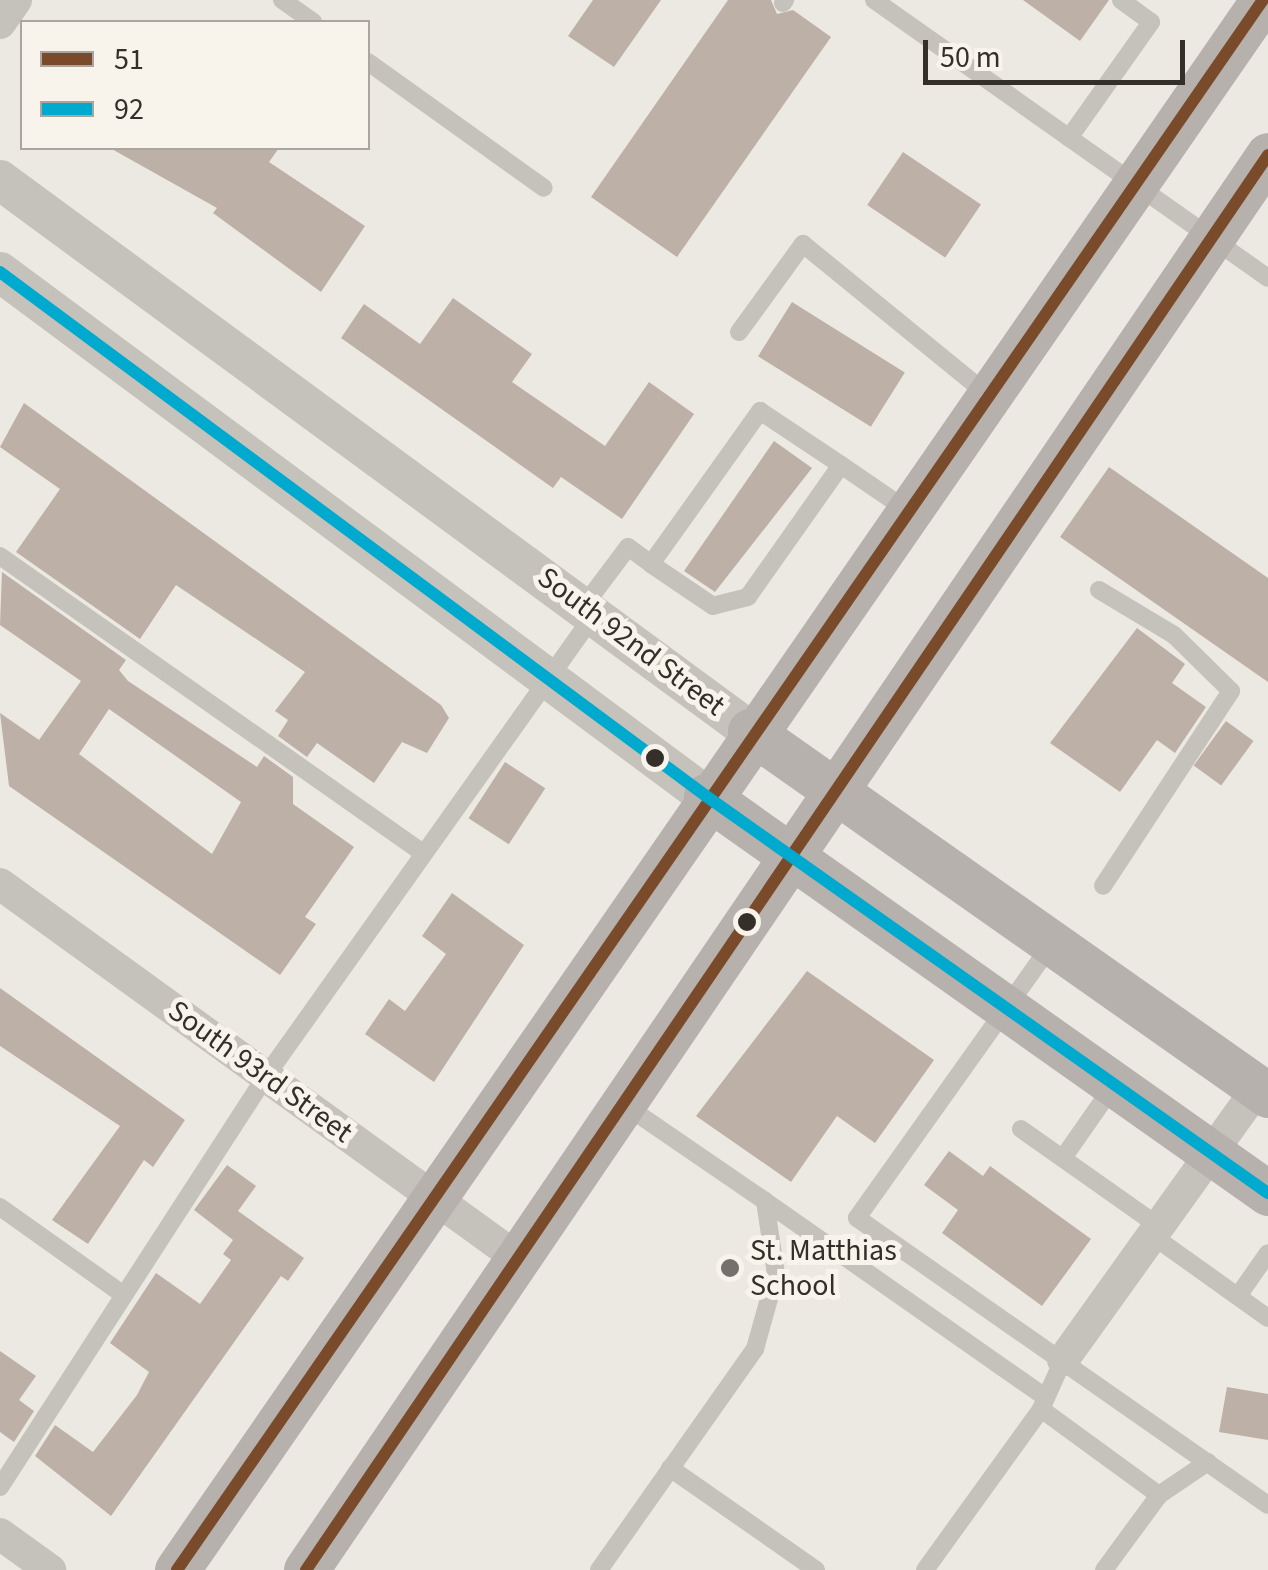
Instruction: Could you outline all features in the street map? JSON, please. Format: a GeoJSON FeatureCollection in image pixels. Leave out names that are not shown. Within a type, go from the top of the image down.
{"type":"FeatureCollection","features":[{"type":"Feature","properties":{"kind":"main road"},"geometry":{"type":"LineString","coordinates":[[178,1570],[750,731],[1263,0]]}},
{"type":"Feature","properties":{"kind":"main road"},"geometry":{"type":"LineString","coordinates":[[306,1570],[1268,155]]}},
{"type":"Feature","properties":{"kind":"main road","name":"South 92nd Street"},"geometry":{"type":"LineString","coordinates":[[750,731],[840,787],[1263,1092]]}},
{"type":"Feature","properties":{"kind":"main road"},"geometry":{"type":"LineString","coordinates":[[706,796],[1268,1193]]}},
{"type":"Feature","properties":{"kind":"street"},"geometry":{"type":"LineString","coordinates":[[0,23],[16,0]]}},
{"type":"Feature","properties":{"kind":"street","name":"South 92nd Street"},"geometry":{"type":"LineString","coordinates":[[0,180],[750,731]]}},
{"type":"Feature","properties":{"kind":"street"},"geometry":{"type":"LineString","coordinates":[[0,272],[706,796]]}},
{"type":"Feature","properties":{"kind":"street","name":"South 93rd Street"},"geometry":{"type":"LineString","coordinates":[[0,884],[520,1260]]}},
{"type":"Feature","properties":{"kind":"street"},"geometry":{"type":"LineString","coordinates":[[1063,1360],[1263,1092]]}},
{"type":"Feature","properties":{"kind":"street"},"geometry":{"type":"LineString","coordinates":[[0,1534],[50,1570]]}},
{"type":"Feature","properties":{"kind":"lane"},"geometry":{"type":"LineString","coordinates":[[282,0],[310,20]]}},
{"type":"Feature","properties":{"kind":"lane"},"geometry":{"type":"LineString","coordinates":[[874,0],[1268,278]]}},
{"type":"Feature","properties":{"kind":"lane"},"geometry":{"type":"LineString","coordinates":[[1069,138],[1151,22],[1121,0]]}},
{"type":"Feature","properties":{"kind":"lane"},"geometry":{"type":"LineString","coordinates":[[370,63],[544,188]]}},
{"type":"Feature","properties":{"kind":"lane"},"geometry":{"type":"LineString","coordinates":[[740,332],[803,244],[988,394]]}},
{"type":"Feature","properties":{"kind":"lane"},"geometry":{"type":"LineString","coordinates":[[651,564],[760,411],[907,510]]}},
{"type":"Feature","properties":{"kind":"lane"},"geometry":{"type":"LineString","coordinates":[[0,1487],[266,1076],[546,679],[628,547],[713,606],[748,597],[841,465]]}},
{"type":"Feature","properties":{"kind":"lane"},"geometry":{"type":"LineString","coordinates":[[0,556],[423,853]]}},
{"type":"Feature","properties":{"kind":"lane"},"geometry":{"type":"LineString","coordinates":[[1099,590],[1174,635],[1232,691],[1103,886]]}},
{"type":"Feature","properties":{"kind":"lane"},"geometry":{"type":"LineString","coordinates":[[1054,941],[1001,1007],[857,1218],[1268,1504]]}},
{"type":"Feature","properties":{"kind":"lane"},"geometry":{"type":"LineString","coordinates":[[1063,1158],[1114,1085]]}},
{"type":"Feature","properties":{"kind":"lane"},"geometry":{"type":"LineString","coordinates":[[625,1105],[765,1201],[1044,1404],[1160,1495]]}},
{"type":"Feature","properties":{"kind":"lane"},"geometry":{"type":"LineString","coordinates":[[1021,1129],[1268,1318]]}},
{"type":"Feature","properties":{"kind":"lane"},"geometry":{"type":"LineString","coordinates":[[599,1570],[754,1348],[776,1274],[765,1201]]}},
{"type":"Feature","properties":{"kind":"lane"},"geometry":{"type":"LineString","coordinates":[[0,1207],[124,1296]]}},
{"type":"Feature","properties":{"kind":"lane"},"geometry":{"type":"LineString","coordinates":[[1238,1296],[1268,1252]]}},
{"type":"Feature","properties":{"kind":"lane"},"geometry":{"type":"LineString","coordinates":[[924,1570],[1044,1404],[1063,1360]]}},
{"type":"Feature","properties":{"kind":"lane"},"geometry":{"type":"LineString","coordinates":[[1104,1570],[1160,1495],[1208,1462]]}},
{"type":"Feature","properties":{"kind":"lane"},"geometry":{"type":"LineString","coordinates":[[670,1468],[816,1570]]}},
{"type":"Feature","properties":{"kind":"building"},"geometry":{"type":"Polygon","coordinates":[[[593,0],[661,0],[614,67],[568,36],[593,0]]]}},
{"type":"Feature","properties":{"kind":"building"},"geometry":{"type":"Polygon","coordinates":[[[728,0],[771,0],[777,14],[793,10],[831,37],[677,257],[591,197],[728,0]]]}},
{"type":"Feature","properties":{"kind":"building"},"geometry":{"type":"Polygon","coordinates":[[[1023,0],[1109,0],[1080,41],[1023,0]]]}},
{"type":"Feature","properties":{"kind":"building"},"geometry":{"type":"Polygon","coordinates":[[[114,150],[278,150],[269,162],[365,226],[321,292],[213,213],[217,208],[114,150]]]}},
{"type":"Feature","properties":{"kind":"building"},"geometry":{"type":"Polygon","coordinates":[[[903,152],[981,205],[945,258],[867,205],[903,152]]]}},
{"type":"Feature","properties":{"kind":"building"},"geometry":{"type":"Polygon","coordinates":[[[453,298],[532,354],[512,382],[605,446],[649,382],[694,414],[622,519],[561,477],[553,488],[341,338],[364,304],[420,344],[453,298]]]}},
{"type":"Feature","properties":{"kind":"building"},"geometry":{"type":"Polygon","coordinates":[[[792,302],[905,372],[871,427],[758,356],[792,302]]]}},
{"type":"Feature","properties":{"kind":"building"},"geometry":{"type":"Polygon","coordinates":[[[24,403],[441,705],[449,718],[427,753],[402,742],[374,783],[317,743],[307,757],[278,736],[288,720],[275,711],[305,672],[176,585],[140,639],[16,552],[60,489],[0,447],[24,403]]]}},
{"type":"Feature","properties":{"kind":"building"},"geometry":{"type":"Polygon","coordinates":[[[774,441],[812,468],[715,592],[684,571],[774,441]]]}},
{"type":"Feature","properties":{"kind":"building"},"geometry":{"type":"Polygon","coordinates":[[[1109,467],[1268,578],[1268,682],[1060,537],[1109,467]]]}},
{"type":"Feature","properties":{"kind":"building"},"geometry":{"type":"Polygon","coordinates":[[[2,572],[126,660],[119,670],[128,681],[257,767],[264,756],[293,777],[293,804],[354,847],[305,917],[316,924],[280,975],[9,786],[0,713],[39,740],[81,681],[0,625],[2,572]],[[109,709],[79,754],[212,854],[241,802],[109,709]]]}},
{"type":"Feature","properties":{"kind":"building"},"geometry":{"type":"Polygon","coordinates":[[[1137,628],[1185,664],[1172,683],[1206,707],[1175,753],[1157,740],[1120,792],[1050,743],[1137,628]]]}},
{"type":"Feature","properties":{"kind":"building"},"geometry":{"type":"Polygon","coordinates":[[[1226,721],[1254,741],[1221,785],[1194,765],[1226,721]]]}},
{"type":"Feature","properties":{"kind":"building"},"geometry":{"type":"Polygon","coordinates":[[[505,762],[545,788],[509,844],[469,818],[505,762]]]}},
{"type":"Feature","properties":{"kind":"building"},"geometry":{"type":"Polygon","coordinates":[[[452,893],[524,945],[434,1082],[365,1034],[389,999],[405,1011],[446,954],[422,936],[452,893]]]}},
{"type":"Feature","properties":{"kind":"building"},"geometry":{"type":"Polygon","coordinates":[[[807,971],[934,1060],[875,1143],[837,1116],[791,1182],[696,1116],[807,971]]]}},
{"type":"Feature","properties":{"kind":"building"},"geometry":{"type":"Polygon","coordinates":[[[0,988],[185,1120],[153,1167],[144,1160],[88,1244],[52,1220],[120,1126],[0,1046],[0,988]]]}},
{"type":"Feature","properties":{"kind":"building"},"geometry":{"type":"Polygon","coordinates":[[[949,1151],[983,1176],[990,1166],[1091,1239],[1042,1306],[942,1233],[958,1210],[924,1185],[949,1151]]]}},
{"type":"Feature","properties":{"kind":"building"},"geometry":{"type":"Polygon","coordinates":[[[227,1165],[256,1186],[238,1211],[304,1258],[288,1281],[281,1276],[111,1516],[35,1456],[55,1425],[93,1452],[137,1395],[149,1372],[110,1343],[156,1273],[200,1304],[231,1260],[223,1254],[233,1240],[194,1210],[227,1165]]]}},
{"type":"Feature","properties":{"kind":"building"},"geometry":{"type":"Polygon","coordinates":[[[0,1351],[36,1376],[19,1400],[34,1411],[14,1442],[0,1432],[0,1351]]]}},
{"type":"Feature","properties":{"kind":"building"},"geometry":{"type":"Polygon","coordinates":[[[1227,1387],[1268,1394],[1268,1440],[1219,1432],[1227,1387]]]}},
{"type":"Feature","properties":{"kind":"transit line","name":"51"},"geometry":{"type":"LineString","coordinates":[[177,1570],[1263,0]]}},
{"type":"Feature","properties":{"kind":"transit line","name":"51"},"geometry":{"type":"LineString","coordinates":[[306,1570],[1268,155]]}},
{"type":"Feature","properties":{"kind":"transit line","name":"92"},"geometry":{"type":"LineString","coordinates":[[0,272],[706,796],[1268,1193]]}},
{"type":"Feature","properties":{"kind":"place","name":"St. Matthias School"},"geometry":{"type":"Point","coordinates":[730,1268]}}]}
